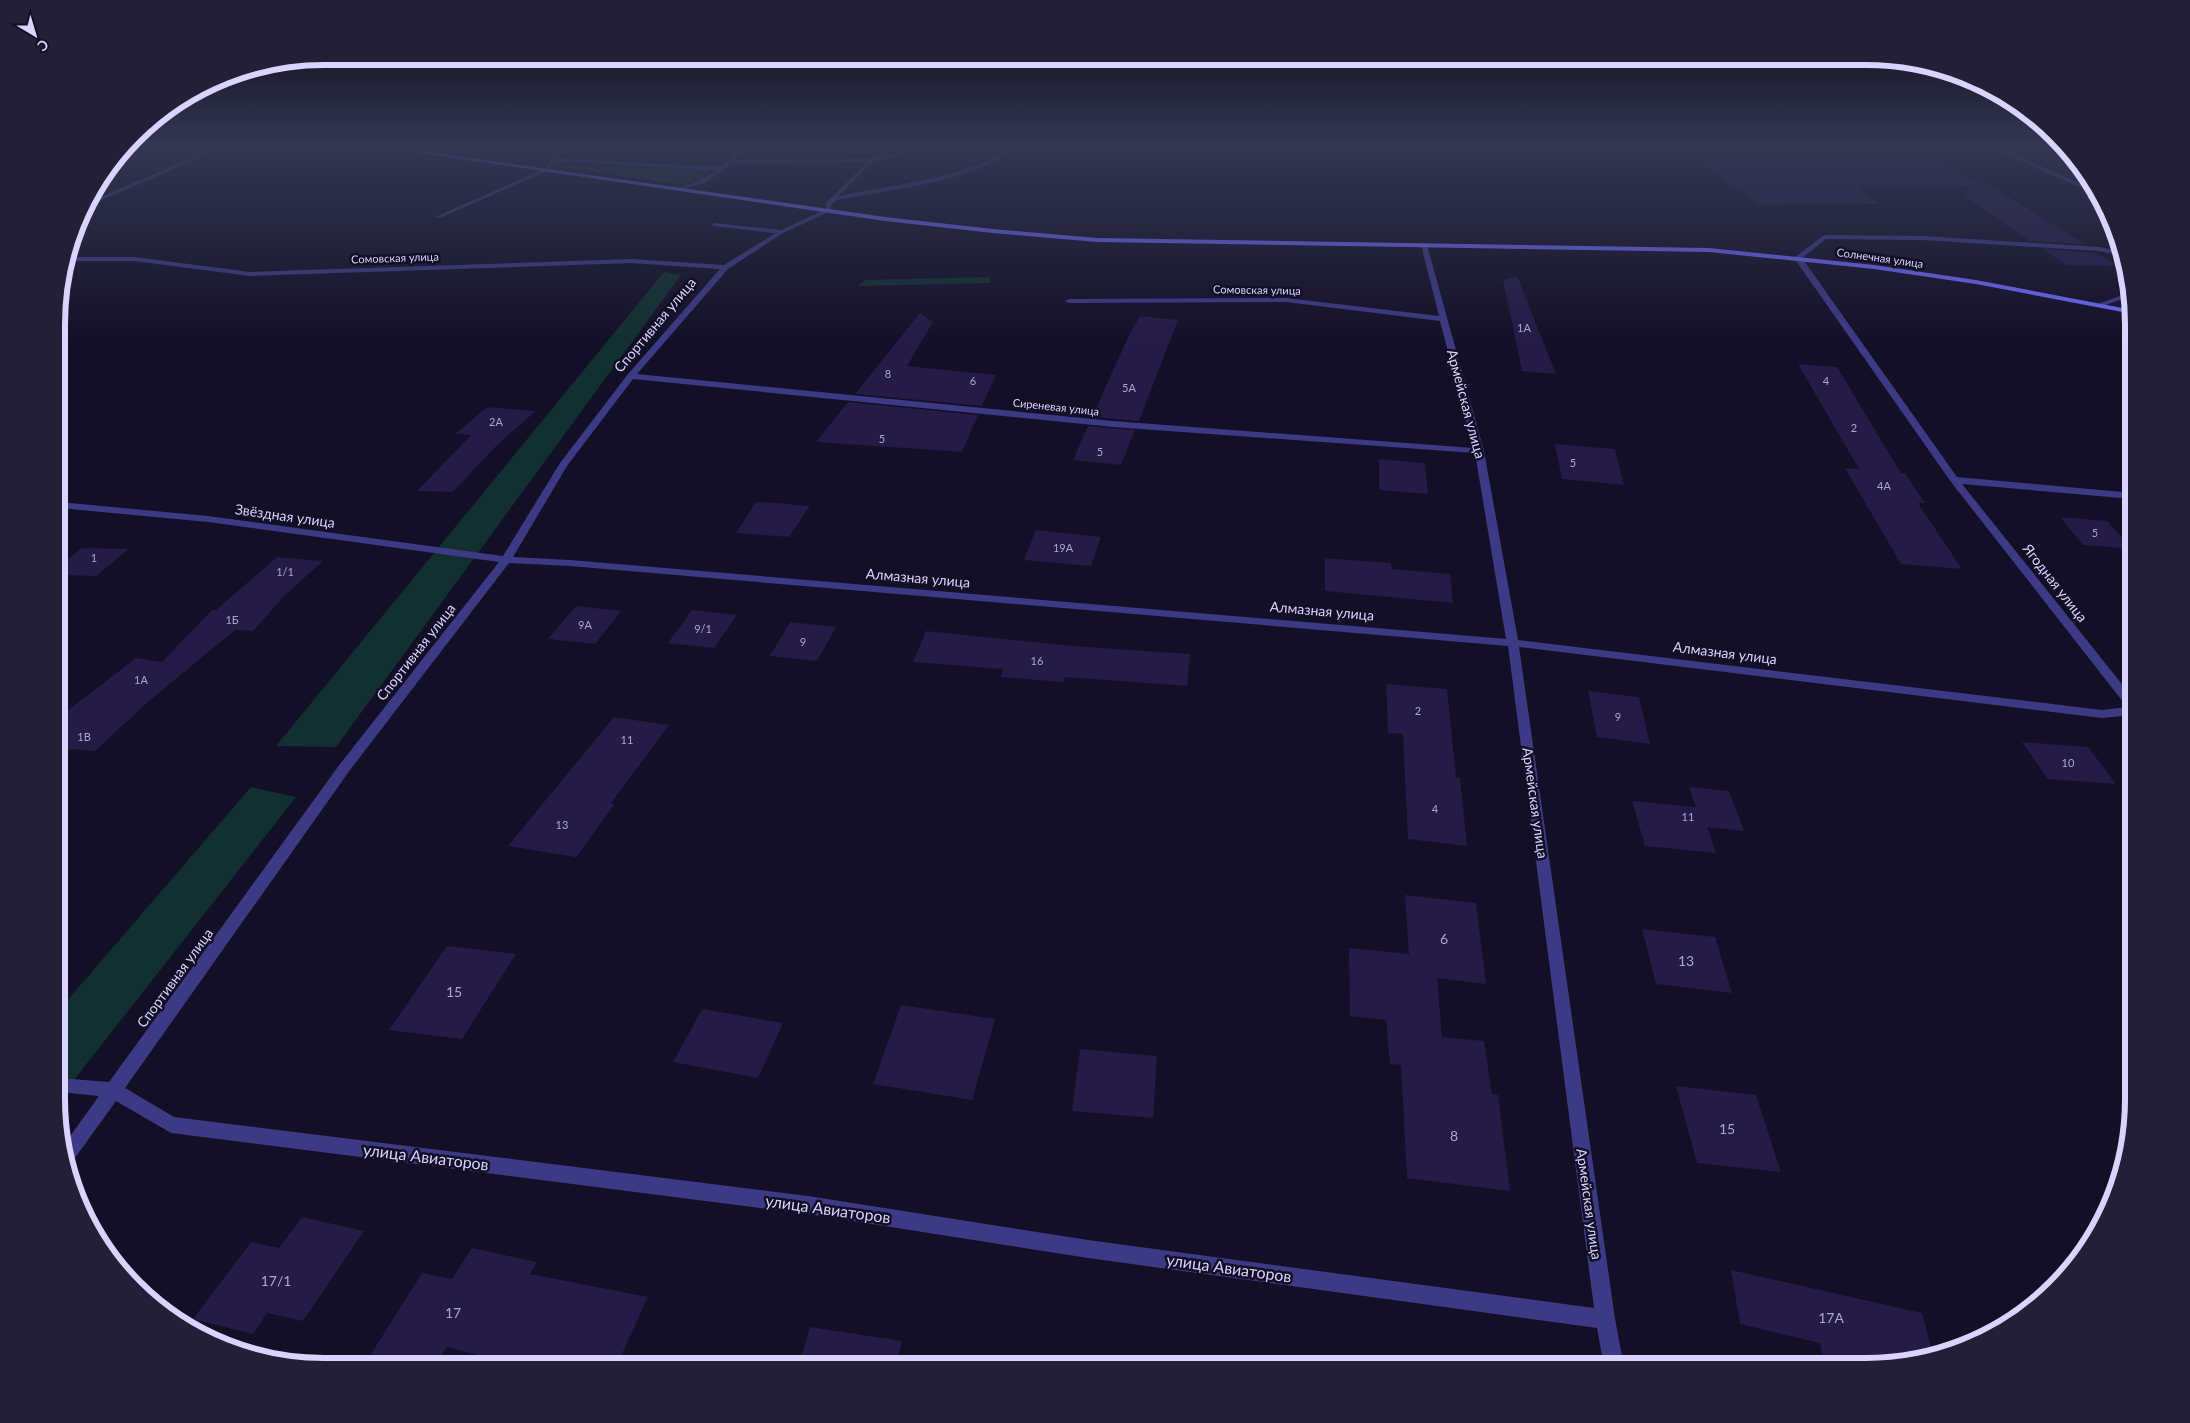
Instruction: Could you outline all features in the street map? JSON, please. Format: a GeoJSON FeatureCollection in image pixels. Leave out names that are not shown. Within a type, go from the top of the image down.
{"type":"FeatureCollection","features":[{"type":"Feature","properties":{"kind":"street"},"geometry":{"type":"LineString","coordinates":[[438,217],[451,211]]}},
{"type":"Feature","properties":{"kind":"street","name":"Спортивная улица"},"geometry":{"type":"LineString","coordinates":[[70,1150],[345,767],[506,560],[563,465],[631,376],[725,267],[781,232],[826,211]]}},
{"type":"Feature","properties":{"kind":"street","name":"Солнечная улица"},"geometry":{"type":"LineString","coordinates":[[839,211],[942,226],[1097,240],[1709,250],[1874,267],[1976,282],[2124,310]]}},
{"type":"Feature","properties":{"kind":"street"},"geometry":{"type":"LineString","coordinates":[[715,225],[781,232]]}},
{"type":"Feature","properties":{"kind":"street"},"geometry":{"type":"LineString","coordinates":[[1798,258],[1824,238],[1923,238],[2099,249],[2115,252]]}},
{"type":"Feature","properties":{"kind":"street","name":"Армейская улица"},"geometry":{"type":"LineString","coordinates":[[1424,245],[1479,451],[1513,642],[1605,1319],[1612,1358]]}},
{"type":"Feature","properties":{"kind":"street","name":"Ягодная улица"},"geometry":{"type":"LineString","coordinates":[[1798,258],[1954,480],[2125,696]]}},
{"type":"Feature","properties":{"kind":"street","name":"Сомовская улица"},"geometry":{"type":"LineString","coordinates":[[74,259],[134,259],[250,274],[631,261],[725,267]]}},
{"type":"Feature","properties":{"kind":"street"},"geometry":{"type":"LineString","coordinates":[[2099,305],[2123,297]]}},
{"type":"Feature","properties":{"kind":"street","name":"Сомовская улица"},"geometry":{"type":"LineString","coordinates":[[1069,301],[1286,300],[1443,319]]}},
{"type":"Feature","properties":{"kind":"street","name":"Сиреневая улица"},"geometry":{"type":"LineString","coordinates":[[631,376],[1113,424],[1479,451]]}},
{"type":"Feature","properties":{"kind":"street"},"geometry":{"type":"LineString","coordinates":[[1954,480],[2125,495]]}},
{"type":"Feature","properties":{"kind":"street","name":"Звёздная улица"},"geometry":{"type":"LineString","coordinates":[[65,507],[208,519],[506,560]]}},
{"type":"Feature","properties":{"kind":"street","name":"Алмазная улица"},"geometry":{"type":"LineString","coordinates":[[506,560],[580,564],[1513,642],[2102,714],[2125,712]]}},
{"type":"Feature","properties":{"kind":"street","name":"улица Авиаторов"},"geometry":{"type":"LineString","coordinates":[[65,1086],[113,1090],[171,1125],[808,1205],[1088,1249],[1605,1319]]}},
{"type":"Feature","properties":{"kind":"green space"},"geometry":{"type":"Polygon","coordinates":[[[664,272],[681,275],[336,747],[276,746],[664,272]]]}},
{"type":"Feature","properties":{"kind":"green space"},"geometry":{"type":"Polygon","coordinates":[[[990,277],[990,283],[858,286],[865,280],[990,277]]]}},
{"type":"Feature","properties":{"kind":"green space"},"geometry":{"type":"Polygon","coordinates":[[[251,787],[296,797],[65,1091],[65,1003],[251,787]]]}},
{"type":"Feature","properties":{"kind":"building"},"geometry":{"type":"Polygon","coordinates":[[[1987,211],[2032,211],[2084,244],[2030,241],[1987,211]]]}},
{"type":"Feature","properties":{"kind":"building"},"geometry":{"type":"Polygon","coordinates":[[[2043,249],[2097,253],[2117,266],[2066,265],[2043,249]]]}},
{"type":"Feature","properties":{"kind":"building"},"geometry":{"type":"Polygon","coordinates":[[[1517,276],[1556,374],[1522,371],[1503,280],[1517,276]]]}},
{"type":"Feature","properties":{"kind":"building"},"geometry":{"type":"Polygon","coordinates":[[[920,313],[933,322],[907,366],[996,375],[982,406],[855,394],[920,313]]]}},
{"type":"Feature","properties":{"kind":"building"},"geometry":{"type":"Polygon","coordinates":[[[1140,316],[1178,320],[1139,421],[1092,417],[1130,333],[1140,316]]]}},
{"type":"Feature","properties":{"kind":"building"},"geometry":{"type":"Polygon","coordinates":[[[1798,364],[1837,367],[1901,473],[1905,473],[1925,503],[1918,503],[1962,569],[1901,564],[1845,468],[1859,469],[1798,364]]]}},
{"type":"Feature","properties":{"kind":"building"},"geometry":{"type":"Polygon","coordinates":[[[848,402],[978,415],[962,452],[816,442],[848,402]]]}},
{"type":"Feature","properties":{"kind":"building"},"geometry":{"type":"Polygon","coordinates":[[[487,407],[536,411],[496,446],[453,492],[417,491],[471,435],[455,434],[487,407]]]}},
{"type":"Feature","properties":{"kind":"building"},"geometry":{"type":"Polygon","coordinates":[[[1088,426],[1135,430],[1121,465],[1073,460],[1088,426]]]}},
{"type":"Feature","properties":{"kind":"building"},"geometry":{"type":"Polygon","coordinates":[[[1555,444],[1615,449],[1624,485],[1562,479],[1555,444]]]}},
{"type":"Feature","properties":{"kind":"building"},"geometry":{"type":"Polygon","coordinates":[[[1379,459],[1425,463],[1428,494],[1379,490],[1379,459]]]}},
{"type":"Feature","properties":{"kind":"building"},"geometry":{"type":"Polygon","coordinates":[[[756,502],[810,506],[789,537],[736,533],[756,502]]]}},
{"type":"Feature","properties":{"kind":"building"},"geometry":{"type":"Polygon","coordinates":[[[2060,517],[2107,521],[2125,541],[2125,548],[2083,545],[2060,517]]]}},
{"type":"Feature","properties":{"kind":"building"},"geometry":{"type":"Polygon","coordinates":[[[1036,530],[1101,537],[1091,566],[1024,560],[1036,530]]]}},
{"type":"Feature","properties":{"kind":"building"},"geometry":{"type":"Polygon","coordinates":[[[82,548],[129,549],[96,576],[65,575],[65,561],[82,548]]]}},
{"type":"Feature","properties":{"kind":"building"},"geometry":{"type":"Polygon","coordinates":[[[277,557],[323,561],[285,595],[253,631],[235,630],[149,701],[95,751],[65,749],[65,713],[136,658],[162,662],[212,610],[216,610],[277,557]]]}},
{"type":"Feature","properties":{"kind":"building"},"geometry":{"type":"Polygon","coordinates":[[[1325,558],[1391,563],[1392,569],[1450,574],[1453,603],[1325,591],[1325,558]]]}},
{"type":"Feature","properties":{"kind":"building"},"geometry":{"type":"Polygon","coordinates":[[[576,606],[621,611],[595,644],[548,639],[576,606]]]}},
{"type":"Feature","properties":{"kind":"building"},"geometry":{"type":"Polygon","coordinates":[[[692,610],[737,615],[714,648],[668,643],[692,610]]]}},
{"type":"Feature","properties":{"kind":"building"},"geometry":{"type":"Polygon","coordinates":[[[790,622],[836,627],[817,661],[770,656],[790,622]]]}},
{"type":"Feature","properties":{"kind":"building"},"geometry":{"type":"Polygon","coordinates":[[[926,631],[1073,646],[1190,654],[1187,686],[1065,677],[1064,682],[1001,677],[1003,669],[913,662],[926,631]]]}},
{"type":"Feature","properties":{"kind":"building"},"geometry":{"type":"Polygon","coordinates":[[[1386,684],[1447,689],[1456,777],[1460,778],[1467,846],[1408,839],[1403,734],[1388,733],[1386,684]]]}},
{"type":"Feature","properties":{"kind":"building"},"geometry":{"type":"Polygon","coordinates":[[[1588,691],[1639,697],[1650,744],[1597,737],[1588,691]]]}},
{"type":"Feature","properties":{"kind":"building"},"geometry":{"type":"Polygon","coordinates":[[[614,717],[669,725],[611,803],[615,804],[576,857],[508,846],[614,717]]]}},
{"type":"Feature","properties":{"kind":"building"},"geometry":{"type":"Polygon","coordinates":[[[2022,742],[2088,747],[2116,784],[2048,779],[2022,742]]]}},
{"type":"Feature","properties":{"kind":"building"},"geometry":{"type":"Polygon","coordinates":[[[1689,787],[1729,791],[1744,831],[1707,827],[1716,853],[1645,846],[1632,801],[1696,807],[1689,787]]]}},
{"type":"Feature","properties":{"kind":"building"},"geometry":{"type":"Polygon","coordinates":[[[1405,895],[1476,903],[1486,984],[1437,978],[1442,1037],[1484,1041],[1492,1094],[1498,1095],[1510,1191],[1407,1178],[1401,1065],[1390,1064],[1386,1020],[1350,1016],[1349,948],[1409,954],[1405,895]]]}},
{"type":"Feature","properties":{"kind":"building"},"geometry":{"type":"Polygon","coordinates":[[[1642,929],[1715,937],[1732,993],[1656,984],[1642,929]]]}},
{"type":"Feature","properties":{"kind":"building"},"geometry":{"type":"Polygon","coordinates":[[[447,946],[516,954],[462,1039],[389,1030],[447,946]]]}},
{"type":"Feature","properties":{"kind":"building"},"geometry":{"type":"Polygon","coordinates":[[[901,1005],[995,1019],[972,1100],[873,1084],[901,1005]]]}},
{"type":"Feature","properties":{"kind":"building"},"geometry":{"type":"Polygon","coordinates":[[[702,1009],[783,1023],[758,1078],[673,1062],[702,1009]]]}},
{"type":"Feature","properties":{"kind":"building"},"geometry":{"type":"Polygon","coordinates":[[[1080,1049],[1157,1056],[1153,1118],[1072,1111],[1080,1049]]]}},
{"type":"Feature","properties":{"kind":"building"},"geometry":{"type":"Polygon","coordinates":[[[1676,1086],[1756,1095],[1781,1172],[1697,1163],[1676,1086]]]}},
{"type":"Feature","properties":{"kind":"building"},"geometry":{"type":"Polygon","coordinates":[[[302,1217],[364,1231],[303,1321],[267,1313],[253,1334],[193,1319],[251,1242],[279,1248],[302,1217]]]}},
{"type":"Feature","properties":{"kind":"building"},"geometry":{"type":"Polygon","coordinates":[[[472,1248],[537,1262],[530,1274],[648,1297],[620,1358],[490,1358],[447,1347],[440,1358],[391,1358],[371,1354],[422,1273],[452,1279],[472,1248]]]}},
{"type":"Feature","properties":{"kind":"building"},"geometry":{"type":"Polygon","coordinates":[[[1731,1270],[1922,1313],[1932,1349],[1900,1356],[1823,1358],[1820,1343],[1740,1324],[1731,1270]]]}},
{"type":"Feature","properties":{"kind":"building"},"geometry":{"type":"Polygon","coordinates":[[[810,1327],[902,1341],[898,1358],[801,1358],[810,1327]]]}}]}
